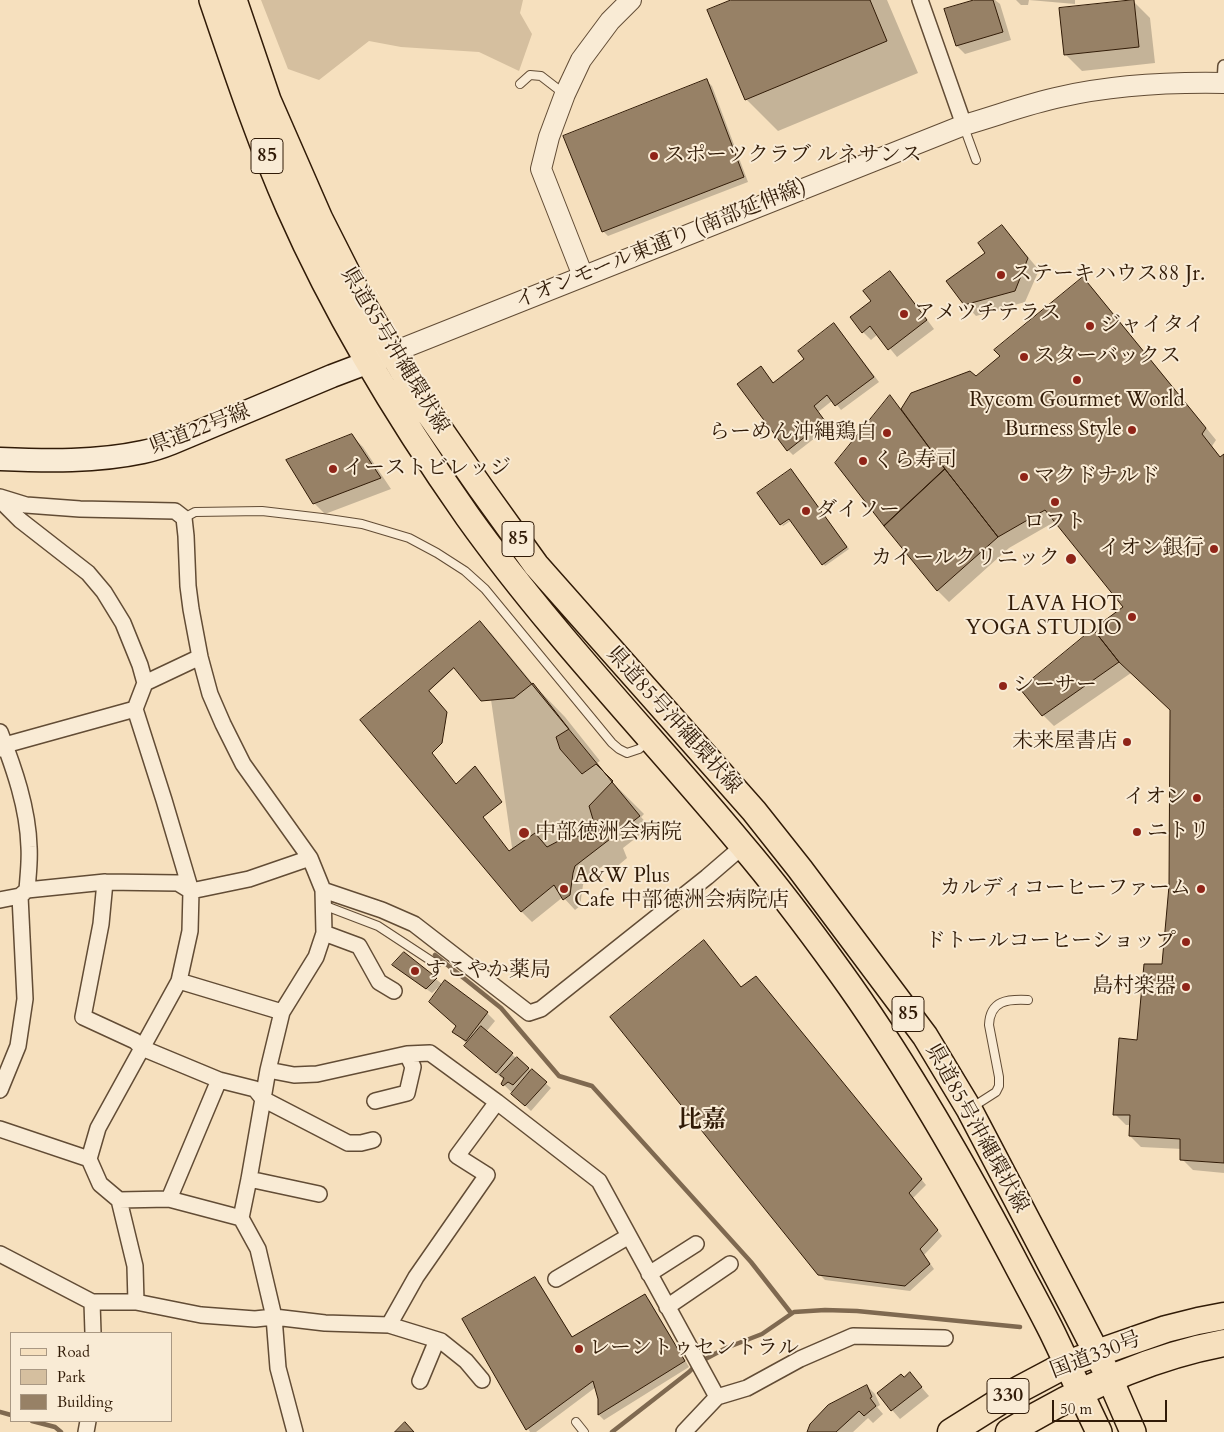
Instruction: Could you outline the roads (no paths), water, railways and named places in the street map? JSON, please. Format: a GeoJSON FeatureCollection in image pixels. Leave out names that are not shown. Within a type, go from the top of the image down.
{"type":"FeatureCollection","features":[{"type":"Feature","properties":{"kind":"highway","name":"国道330号"},"geometry":{"type":"LineString","coordinates":[[951,1432],[1018,1390],[1067,1364],[1166,1329],[1224,1316]]}},
{"type":"Feature","properties":{"kind":"highway","name":"国道330号"},"geometry":{"type":"LineString","coordinates":[[1009,1432],[1041,1412],[1110,1379],[1152,1363],[1224,1343]]}},
{"type":"Feature","properties":{"kind":"main road","name":"県道85号沖縄環状線"},"geometry":{"type":"LineString","coordinates":[[212,0],[266,153],[312,257],[391,353],[426,410],[536,565],[754,811],[800,869],[925,1036],[969,1110],[1097,1352],[1133,1432]]}},
{"type":"Feature","properties":{"kind":"main road","name":"県道85号沖縄環状線"},"geometry":{"type":"LineString","coordinates":[[234,0],[268,100],[314,206],[368,362],[399,414],[469,518],[519,583],[582,661],[743,846],[842,974],[921,1092],[976,1189],[1051,1331],[1099,1432]]}},
{"type":"Feature","properties":{"kind":"main road","name":"県道22号線"},"geometry":{"type":"LineString","coordinates":[[0,459],[80,460],[145,452],[172,444],[391,353]]}},
{"type":"Feature","properties":{"kind":"street"},"geometry":{"type":"LineString","coordinates":[[583,276],[542,169],[549,137],[565,94],[581,60],[610,21],[631,0]]}},
{"type":"Feature","properties":{"kind":"street"},"geometry":{"type":"LineString","coordinates":[[920,0],[964,125]]}},
{"type":"Feature","properties":{"kind":"street","name":"イオンモール東通り (南部延伸線)"},"geometry":{"type":"LineString","coordinates":[[391,353],[964,125],[1060,97],[1087,92],[1224,78]]}},
{"type":"Feature","properties":{"kind":"street"},"geometry":{"type":"LineString","coordinates":[[0,499],[26,505],[80,509],[175,511],[184,518],[188,586],[200,657],[210,694],[243,764],[310,858],[323,890],[324,932],[316,957],[282,1012],[268,1070],[241,1218],[258,1249],[274,1317],[278,1368],[295,1432]]}},
{"type":"Feature","properties":{"kind":"street"},"geometry":{"type":"LineString","coordinates":[[0,499],[20,520],[88,573],[104,592],[123,624],[140,665],[145,683],[135,709],[191,891],[190,932],[179,981],[98,1128],[89,1159],[100,1184],[118,1200],[135,1266],[136,1302]]}},
{"type":"Feature","properties":{"kind":"street"},"geometry":{"type":"LineString","coordinates":[[145,683],[200,657]]}},
{"type":"Feature","properties":{"kind":"street"},"geometry":{"type":"LineString","coordinates":[[0,1090],[18,1046],[25,999],[23,893],[30,848],[27,820],[18,786],[2,742],[135,709]]}},
{"type":"Feature","properties":{"kind":"street"},"geometry":{"type":"LineString","coordinates":[[323,890],[382,910],[414,924],[529,1013],[541,1009],[743,846]]}},
{"type":"Feature","properties":{"kind":"street"},"geometry":{"type":"LineString","coordinates":[[0,900],[23,893],[105,882],[178,882],[191,891],[248,879],[310,858]]}},
{"type":"Feature","properties":{"kind":"street"},"geometry":{"type":"LineString","coordinates":[[105,882],[101,924],[83,1017],[134,1041],[142,1048],[219,1080],[255,1089],[263,1099],[348,1142],[361,1143],[373,1140]]}},
{"type":"Feature","properties":{"kind":"street"},"geometry":{"type":"LineString","coordinates":[[324,932],[360,946],[379,982],[394,991]]}},
{"type":"Feature","properties":{"kind":"street"},"geometry":{"type":"LineString","coordinates":[[179,981],[282,1012]]}},
{"type":"Feature","properties":{"kind":"street"},"geometry":{"type":"LineString","coordinates":[[268,1070],[294,1075],[317,1074],[407,1054],[430,1053],[599,1181],[717,1397]]}},
{"type":"Feature","properties":{"kind":"street"},"geometry":{"type":"LineString","coordinates":[[375,1101],[407,1093],[413,1067],[407,1054]]}},
{"type":"Feature","properties":{"kind":"street"},"geometry":{"type":"LineString","coordinates":[[169,1199],[219,1080]]}},
{"type":"Feature","properties":{"kind":"street"},"geometry":{"type":"LineString","coordinates":[[389,1325],[416,1277],[487,1175],[457,1156],[497,1102]]}},
{"type":"Feature","properties":{"kind":"street"},"geometry":{"type":"LineString","coordinates":[[0,1129],[89,1159]]}},
{"type":"Feature","properties":{"kind":"street"},"geometry":{"type":"LineString","coordinates":[[249,1179],[319,1194]]}},
{"type":"Feature","properties":{"kind":"street"},"geometry":{"type":"LineString","coordinates":[[118,1200],[169,1199],[241,1218]]}},
{"type":"Feature","properties":{"kind":"street"},"geometry":{"type":"LineString","coordinates":[[556,1279],[629,1236]]}},
{"type":"Feature","properties":{"kind":"street"},"geometry":{"type":"LineString","coordinates":[[649,1274],[696,1244]]}},
{"type":"Feature","properties":{"kind":"street"},"geometry":{"type":"LineString","coordinates":[[0,1254],[92,1302],[136,1302],[201,1315],[254,1319],[274,1317],[325,1323],[389,1325],[441,1341],[466,1361],[482,1380]]}},
{"type":"Feature","properties":{"kind":"street"},"geometry":{"type":"LineString","coordinates":[[667,1307],[730,1264]]}},
{"type":"Feature","properties":{"kind":"street"},"geometry":{"type":"LineString","coordinates":[[92,1302],[92,1332]]}},
{"type":"Feature","properties":{"kind":"street"},"geometry":{"type":"LineString","coordinates":[[684,1432],[717,1397],[747,1388],[800,1359],[853,1336],[944,1338]]}},
{"type":"Feature","properties":{"kind":"street"},"geometry":{"type":"LineString","coordinates":[[420,1381],[437,1340]]}},
{"type":"Feature","properties":{"kind":"lane"},"geometry":{"type":"LineString","coordinates":[[520,84],[530,75],[541,76],[565,94]]}},
{"type":"Feature","properties":{"kind":"lane"},"geometry":{"type":"LineString","coordinates":[[964,125],[976,160]]}},
{"type":"Feature","properties":{"kind":"lane"},"geometry":{"type":"LineString","coordinates":[[184,518],[195,512],[262,511],[362,524],[409,538],[465,571],[485,589],[612,743],[619,749],[627,753],[639,749],[650,740]]}},
{"type":"Feature","properties":{"kind":"lane"},"geometry":{"type":"LineString","coordinates":[[323,905],[378,926],[436,964]]}},
{"type":"Feature","properties":{"kind":"lane"},"geometry":{"type":"LineString","coordinates":[[969,1110],[996,1092],[999,1086],[989,1025],[989,1016],[992,1010],[999,1004],[1007,1001],[1028,1000]]}},
{"type":"Feature","properties":{"kind":"lane"},"geometry":{"type":"LineString","coordinates":[[576,1422],[584,1432]]}},
{"type":"Feature","properties":{"kind":"waterway"},"geometry":{"type":"LineString","coordinates":[[435,955],[501,1008],[559,1076],[592,1086],[751,1262],[791,1313]]}},
{"type":"Feature","properties":{"kind":"waterway"},"geometry":{"type":"LineString","coordinates":[[612,1432],[698,1363],[726,1348],[762,1334],[794,1312],[825,1310],[857,1311],[1020,1327]]}},
{"type":"Feature","properties":{"kind":"waterway"},"geometry":{"type":"LineString","coordinates":[[0,1412],[10,1415]]}},
{"type":"Feature","properties":{"kind":"waterway"},"geometry":{"type":"LineString","coordinates":[[36,1422],[55,1427],[61,1432]]}},
{"type":"Feature","properties":{"kind":"place","name":"スポーツクラブ ルネサンス"},"geometry":{"type":"Point","coordinates":[654,156]}},
{"type":"Feature","properties":{"kind":"place","name":"ステーキハウス88 Jr."},"geometry":{"type":"Point","coordinates":[1001,275]}},
{"type":"Feature","properties":{"kind":"place","name":"アメツチテラス"},"geometry":{"type":"Point","coordinates":[904,314]}},
{"type":"Feature","properties":{"kind":"place","name":"ジャイタイ"},"geometry":{"type":"Point","coordinates":[1090,326]}},
{"type":"Feature","properties":{"kind":"place","name":"スターバックス"},"geometry":{"type":"Point","coordinates":[1024,357]}},
{"type":"Feature","properties":{"kind":"place","name":"Rycom Gourmet World"},"geometry":{"type":"Point","coordinates":[1077,380]}},
{"type":"Feature","properties":{"kind":"place","name":"Burness Style"},"geometry":{"type":"Point","coordinates":[1132,430]}},
{"type":"Feature","properties":{"kind":"place","name":"らーめん沖縄鶏白"},"geometry":{"type":"Point","coordinates":[887,433]}},
{"type":"Feature","properties":{"kind":"place","name":"くら寿司"},"geometry":{"type":"Point","coordinates":[863,461]}},
{"type":"Feature","properties":{"kind":"place","name":"イーストビレッジ"},"geometry":{"type":"Point","coordinates":[333,469]}},
{"type":"Feature","properties":{"kind":"place","name":"マクドナルド"},"geometry":{"type":"Point","coordinates":[1024,477]}},
{"type":"Feature","properties":{"kind":"place","name":"ロフト"},"geometry":{"type":"Point","coordinates":[1055,502]}},
{"type":"Feature","properties":{"kind":"place","name":"ダイソー"},"geometry":{"type":"Point","coordinates":[806,511]}},
{"type":"Feature","properties":{"kind":"place","name":"イオン銀行"},"geometry":{"type":"Point","coordinates":[1214,549]}},
{"type":"Feature","properties":{"kind":"place","name":"カイールクリニック"},"geometry":{"type":"Point","coordinates":[1071,559]}},
{"type":"Feature","properties":{"kind":"place","name":"LAVA HOT YOGA STUDIO"},"geometry":{"type":"Point","coordinates":[1132,617]}},
{"type":"Feature","properties":{"kind":"place","name":"シーサー"},"geometry":{"type":"Point","coordinates":[1003,686]}},
{"type":"Feature","properties":{"kind":"place","name":"未来屋書店"},"geometry":{"type":"Point","coordinates":[1127,742]}},
{"type":"Feature","properties":{"kind":"place","name":"イオン"},"geometry":{"type":"Point","coordinates":[1197,798]}},
{"type":"Feature","properties":{"kind":"place","name":"ニトリ"},"geometry":{"type":"Point","coordinates":[1137,832]}},
{"type":"Feature","properties":{"kind":"place","name":"中部徳洲会病院"},"geometry":{"type":"Point","coordinates":[524,833]}},
{"type":"Feature","properties":{"kind":"place","name":"A&W Plus Cafe 中部徳洲会病院店"},"geometry":{"type":"Point","coordinates":[564,889]}},
{"type":"Feature","properties":{"kind":"place","name":"カルディコーヒーファーム"},"geometry":{"type":"Point","coordinates":[1201,889]}},
{"type":"Feature","properties":{"kind":"place","name":"ドトールコーヒーショップ"},"geometry":{"type":"Point","coordinates":[1186,942]}},
{"type":"Feature","properties":{"kind":"place","name":"すこやか薬局"},"geometry":{"type":"Point","coordinates":[415,971]}},
{"type":"Feature","properties":{"kind":"place","name":"島村楽器"},"geometry":{"type":"Point","coordinates":[1186,987]}},
{"type":"Feature","properties":{"kind":"place","name":"レーントゥセントラル"},"geometry":{"type":"Point","coordinates":[579,1349]}},
{"type":"Feature","properties":{"kind":"district","name":"比嘉"},"geometry":{"type":"Point","coordinates":[702,1121]}}]}
